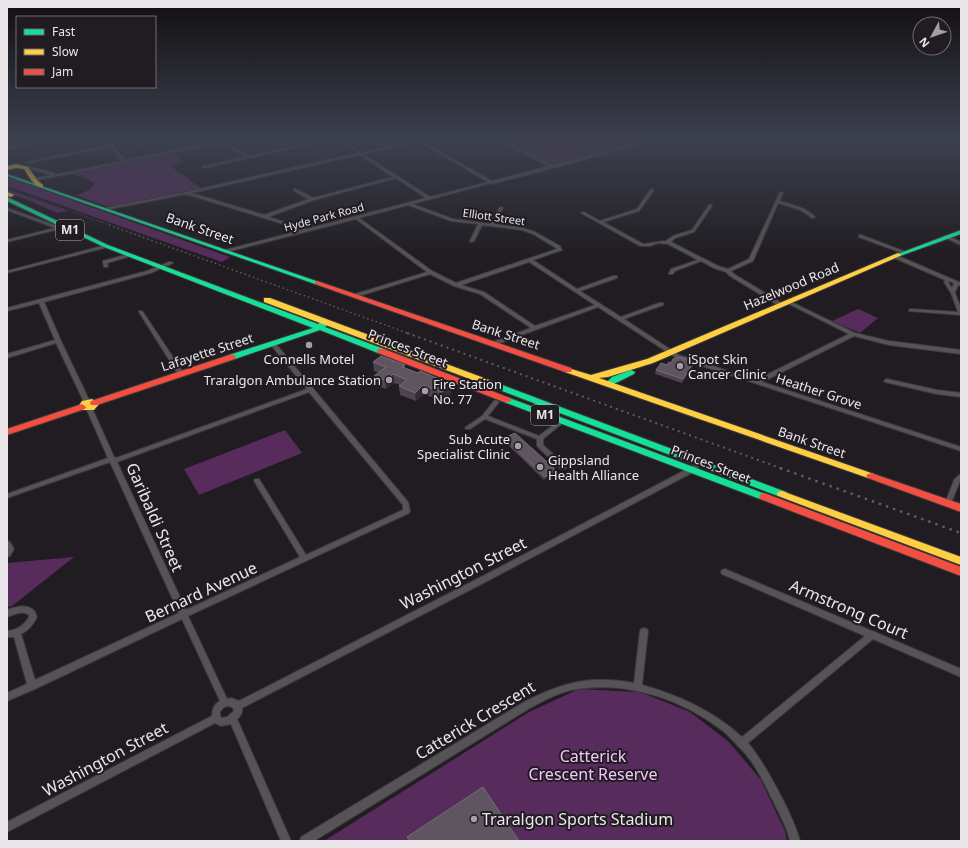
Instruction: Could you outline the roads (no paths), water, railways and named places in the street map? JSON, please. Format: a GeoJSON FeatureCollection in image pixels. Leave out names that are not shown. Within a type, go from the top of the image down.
{"type":"FeatureCollection","features":[{"type":"Feature","properties":{"kind":"main road","name":"Bank Street"},"geometry":{"type":"LineString","coordinates":[[30,179],[42,187],[492,344],[605,381],[643,397],[961,508]]}},
{"type":"Feature","properties":{"kind":"main road","name":"Princes Street"},"geometry":{"type":"LineString","coordinates":[[8,196],[34,204],[66,226],[106,246],[961,572]]}},
{"type":"Feature","properties":{"kind":"main road","name":"Princes Street"},"geometry":{"type":"LineString","coordinates":[[66,226],[171,263],[961,561]]}},
{"type":"Feature","properties":{"kind":"main road","name":"Hazelwood Road"},"geometry":{"type":"LineString","coordinates":[[605,381],[615,379],[644,366],[650,361],[894,256],[961,232]]}},
{"type":"Feature","properties":{"kind":"main road","name":"Lafayette Street"},"geometry":{"type":"LineString","coordinates":[[7,432],[273,344],[318,328],[326,322]]}},
{"type":"Feature","properties":{"kind":"main road","name":"Bank Street"},"geometry":{"type":"LineString","coordinates":[[492,344],[542,364],[605,381]]}},
{"type":"Feature","properties":{"kind":"street"},"geometry":{"type":"LineString","coordinates":[[105,209],[251,179]]}},
{"type":"Feature","properties":{"kind":"street"},"geometry":{"type":"LineString","coordinates":[[264,217],[285,208],[332,192],[386,179]]}},
{"type":"Feature","properties":{"kind":"street"},"geometry":{"type":"LineString","coordinates":[[400,179],[430,199]]}},
{"type":"Feature","properties":{"kind":"street"},"geometry":{"type":"LineString","coordinates":[[485,179],[493,183]]}},
{"type":"Feature","properties":{"kind":"street","name":"Hyde Park Road"},"geometry":{"type":"LineString","coordinates":[[226,251],[510,179]]}},
{"type":"Feature","properties":{"kind":"street"},"geometry":{"type":"LineString","coordinates":[[295,190],[312,199]]}},
{"type":"Feature","properties":{"kind":"street"},"geometry":{"type":"LineString","coordinates":[[600,222],[638,210],[652,190]]}},
{"type":"Feature","properties":{"kind":"street"},"geometry":{"type":"LineString","coordinates":[[186,193],[308,231]]}},
{"type":"Feature","properties":{"kind":"street"},"geometry":{"type":"LineString","coordinates":[[728,270],[751,260],[781,193]]}},
{"type":"Feature","properties":{"kind":"street"},"geometry":{"type":"LineString","coordinates":[[778,202],[802,210],[811,214],[813,217]]}},
{"type":"Feature","properties":{"kind":"street","name":"Elliott Street"},"geometry":{"type":"LineString","coordinates":[[408,204],[452,220],[514,227],[534,233],[558,247],[560,250],[456,285]]}},
{"type":"Feature","properties":{"kind":"street"},"geometry":{"type":"LineString","coordinates":[[668,243],[674,238],[693,231],[710,206]]}},
{"type":"Feature","properties":{"kind":"street"},"geometry":{"type":"LineString","coordinates":[[492,224],[500,208]]}},
{"type":"Feature","properties":{"kind":"street"},"geometry":{"type":"LineString","coordinates":[[7,209],[66,226]]}},
{"type":"Feature","properties":{"kind":"street"},"geometry":{"type":"LineString","coordinates":[[583,213],[642,245],[668,243],[716,267],[728,270],[732,275],[785,303],[853,334],[889,343],[961,352]]}},
{"type":"Feature","properties":{"kind":"street"},"geometry":{"type":"LineString","coordinates":[[357,218],[430,272],[456,285],[482,293],[534,328]]}},
{"type":"Feature","properties":{"kind":"street"},"geometry":{"type":"LineString","coordinates":[[472,241],[480,224]]}},
{"type":"Feature","properties":{"kind":"street"},"geometry":{"type":"LineString","coordinates":[[7,241],[66,226]]}},
{"type":"Feature","properties":{"kind":"street"},"geometry":{"type":"LineString","coordinates":[[860,236],[904,252]]}},
{"type":"Feature","properties":{"kind":"street"},"geometry":{"type":"LineString","coordinates":[[946,237],[961,244]]}},
{"type":"Feature","properties":{"kind":"street"},"geometry":{"type":"LineString","coordinates":[[7,272],[106,246]]}},
{"type":"Feature","properties":{"kind":"street"},"geometry":{"type":"LineString","coordinates":[[106,266],[105,262],[129,255]]}},
{"type":"Feature","properties":{"kind":"street"},"geometry":{"type":"LineString","coordinates":[[894,256],[958,284],[953,293]]}},
{"type":"Feature","properties":{"kind":"street"},"geometry":{"type":"LineString","coordinates":[[671,273],[673,270],[701,260]]}},
{"type":"Feature","properties":{"kind":"street","name":"Heather Grove"},"geometry":{"type":"LineString","coordinates":[[531,261],[682,358],[961,449]]}},
{"type":"Feature","properties":{"kind":"street"},"geometry":{"type":"LineString","coordinates":[[7,310],[162,268],[171,263]]}},
{"type":"Feature","properties":{"kind":"street"},"geometry":{"type":"LineString","coordinates":[[354,296],[430,272]]}},
{"type":"Feature","properties":{"kind":"street"},"geometry":{"type":"LineString","coordinates":[[577,290],[615,277]]}},
{"type":"Feature","properties":{"kind":"street"},"geometry":{"type":"LineString","coordinates":[[911,310],[961,314],[953,293],[947,285],[947,280]]}},
{"type":"Feature","properties":{"kind":"street","name":"Garibaldi Street"},"geometry":{"type":"LineString","coordinates":[[41,301],[184,616],[225,702]]}},
{"type":"Feature","properties":{"kind":"street"},"geometry":{"type":"LineString","coordinates":[[621,319],[661,304]]}},
{"type":"Feature","properties":{"kind":"street"},"geometry":{"type":"LineString","coordinates":[[492,344],[598,305]]}},
{"type":"Feature","properties":{"kind":"street"},"geometry":{"type":"LineString","coordinates":[[141,312],[181,374]]}},
{"type":"Feature","properties":{"kind":"street"},"geometry":{"type":"LineString","coordinates":[[757,382],[853,334]]}},
{"type":"Feature","properties":{"kind":"street"},"geometry":{"type":"LineString","coordinates":[[7,356],[58,341]]}},
{"type":"Feature","properties":{"kind":"street"},"geometry":{"type":"LineString","coordinates":[[7,496],[113,460],[311,389],[273,344]]}},
{"type":"Feature","properties":{"kind":"street"},"geometry":{"type":"LineString","coordinates":[[887,381],[961,395]]}},
{"type":"Feature","properties":{"kind":"street","name":"Bernard Avenue"},"geometry":{"type":"LineString","coordinates":[[7,697],[407,511],[406,504],[311,389]]}},
{"type":"Feature","properties":{"kind":"street"},"geometry":{"type":"LineString","coordinates":[[468,428],[484,418],[496,402]]}},
{"type":"Feature","properties":{"kind":"street"},"geometry":{"type":"LineString","coordinates":[[484,418],[540,438]]}},
{"type":"Feature","properties":{"kind":"street"},"geometry":{"type":"LineString","coordinates":[[540,438],[562,421]]}},
{"type":"Feature","properties":{"kind":"street"},"geometry":{"type":"LineString","coordinates":[[540,438],[540,446],[563,467]]}},
{"type":"Feature","properties":{"kind":"street","name":"Washington Street"},"geometry":{"type":"LineString","coordinates":[[238,706],[702,464]]}},
{"type":"Feature","properties":{"kind":"street"},"geometry":{"type":"LineString","coordinates":[[948,503],[957,480],[961,477]]}},
{"type":"Feature","properties":{"kind":"street"},"geometry":{"type":"LineString","coordinates":[[257,481],[305,559]]}},
{"type":"Feature","properties":{"kind":"street"},"geometry":{"type":"LineString","coordinates":[[7,544],[10,549],[7,554]]}},
{"type":"Feature","properties":{"kind":"street","name":"Armstrong Court"},"geometry":{"type":"LineString","coordinates":[[725,572],[873,634],[961,673]]}},
{"type":"Feature","properties":{"kind":"street"},"geometry":{"type":"LineString","coordinates":[[7,614],[19,609],[29,610],[32,613],[31,621],[28,626],[18,633],[7,634]]}},
{"type":"Feature","properties":{"kind":"street"},"geometry":{"type":"LineString","coordinates":[[638,686],[644,631]]}},
{"type":"Feature","properties":{"kind":"street"},"geometry":{"type":"LineString","coordinates":[[18,633],[32,686]]}},
{"type":"Feature","properties":{"kind":"street"},"geometry":{"type":"LineString","coordinates":[[742,743],[873,634]]}},
{"type":"Feature","properties":{"kind":"street","name":"Catterick Crescent"},"geometry":{"type":"LineString","coordinates":[[305,841],[527,704],[553,692],[578,685],[609,683],[638,686],[694,707],[719,723],[742,743],[767,775],[793,830],[795,841]]}},
{"type":"Feature","properties":{"kind":"street"},"geometry":{"type":"LineString","coordinates":[[225,702],[233,702],[238,706],[238,713],[233,719],[221,722],[216,718],[216,711],[225,702]]}},
{"type":"Feature","properties":{"kind":"street","name":"Washington Street"},"geometry":{"type":"LineString","coordinates":[[7,827],[216,718]]}},
{"type":"Feature","properties":{"kind":"street"},"geometry":{"type":"LineString","coordinates":[[233,719],[286,841]]}},
{"type":"Feature","properties":{"kind":"railway"},"geometry":{"type":"LineString","coordinates":[[7,188],[112,226]]}},
{"type":"Feature","properties":{"kind":"railway"},"geometry":{"type":"LineString","coordinates":[[109,225],[410,334]]}},
{"type":"Feature","properties":{"kind":"railway"},"geometry":{"type":"LineString","coordinates":[[407,333],[783,469]]}},
{"type":"Feature","properties":{"kind":"railway"},"geometry":{"type":"LineString","coordinates":[[780,468],[961,533]]}},
{"type":"Feature","properties":{"kind":"place","name":"Connells Motel"},"geometry":{"type":"Point","coordinates":[309,345]}},
{"type":"Feature","properties":{"kind":"place","name":"iSpot Skin Cancer Clinic"},"geometry":{"type":"Point","coordinates":[680,366]}},
{"type":"Feature","properties":{"kind":"place","name":"Traralgon Ambulance Station"},"geometry":{"type":"Point","coordinates":[389,380]}},
{"type":"Feature","properties":{"kind":"place","name":"Fire Station No. 77"},"geometry":{"type":"Point","coordinates":[425,391]}},
{"type":"Feature","properties":{"kind":"place","name":"Sub Acute Specialist Clinic"},"geometry":{"type":"Point","coordinates":[518,446]}},
{"type":"Feature","properties":{"kind":"place","name":"Gippsland Health Alliance"},"geometry":{"type":"Point","coordinates":[540,467]}},
{"type":"Feature","properties":{"kind":"place","name":"Traralgon Sports Stadium"},"geometry":{"type":"Point","coordinates":[474,819]}},
{"type":"Feature","properties":{"kind":"park label","name":"Catterick Crescent Reserve"},"geometry":{"type":"Point","coordinates":[593,765]}}]}
